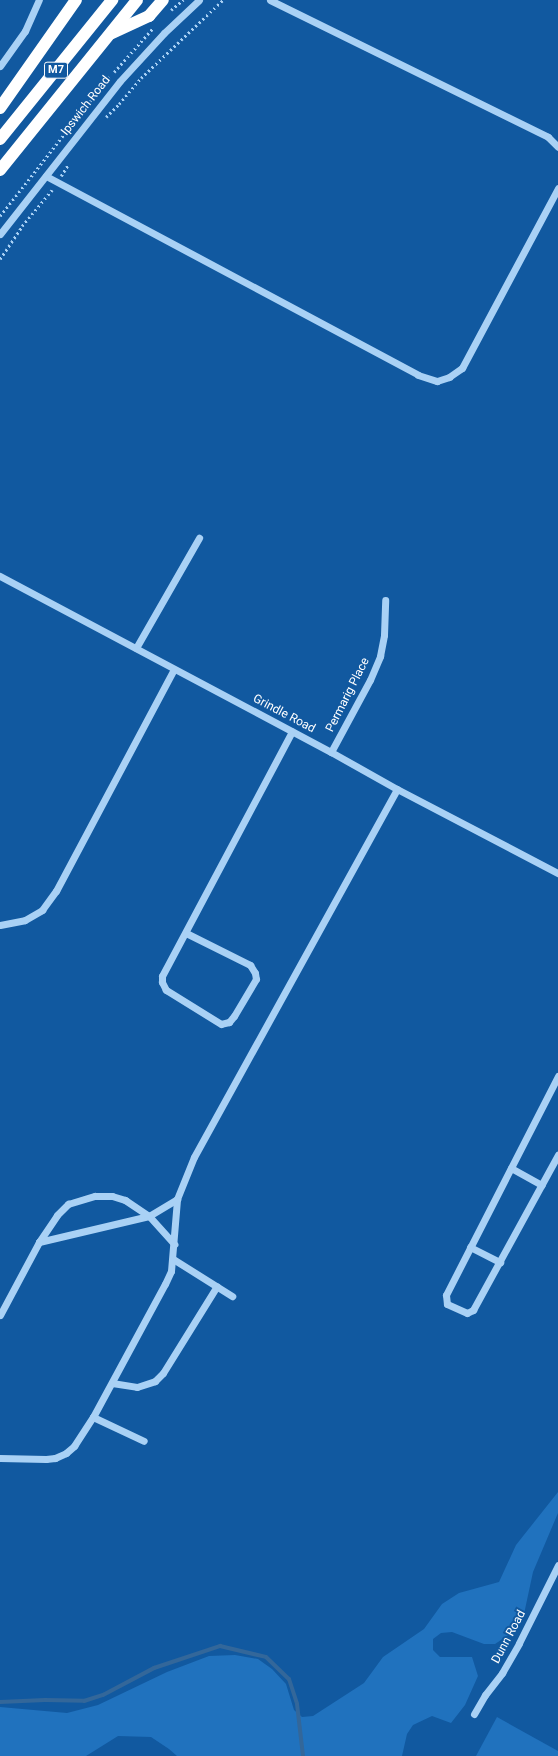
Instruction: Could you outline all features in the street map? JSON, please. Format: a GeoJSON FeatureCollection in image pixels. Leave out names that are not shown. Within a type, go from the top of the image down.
{"type":"FeatureCollection","features":[{"type":"Feature","properties":{"kind":"highway"},"geometry":{"type":"LineString","coordinates":[[0,108],[76,0]]}},
{"type":"Feature","properties":{"kind":"highway","name":"M7"},"geometry":{"type":"LineString","coordinates":[[0,139],[112,0]]}},
{"type":"Feature","properties":{"kind":"highway","name":"M7"},"geometry":{"type":"LineString","coordinates":[[0,170],[137,0]]}},
{"type":"Feature","properties":{"kind":"highway"},"geometry":{"type":"LineString","coordinates":[[109,35],[149,16],[163,0]]}},
{"type":"Feature","properties":{"kind":"street"},"geometry":{"type":"LineString","coordinates":[[0,66],[25,31],[39,0]]}},
{"type":"Feature","properties":{"kind":"street","name":"Ipswich Road"},"geometry":{"type":"LineString","coordinates":[[0,234],[139,58],[199,0]]}},
{"type":"Feature","properties":{"kind":"street"},"geometry":{"type":"LineString","coordinates":[[270,0],[548,137],[558,147]]}},
{"type":"Feature","properties":{"kind":"street"},"geometry":{"type":"LineString","coordinates":[[46,176],[418,375],[437,381],[449,377],[462,368],[558,188]]}},
{"type":"Feature","properties":{"kind":"street"},"geometry":{"type":"LineString","coordinates":[[136,648],[199,538]]}},
{"type":"Feature","properties":{"kind":"street","name":"Grindle Road"},"geometry":{"type":"LineString","coordinates":[[0,576],[292,731],[397,789],[558,873]]}},
{"type":"Feature","properties":{"kind":"street","name":"Permarig Place"},"geometry":{"type":"LineString","coordinates":[[331,752],[370,680],[380,656],[384,635],[386,600]]}},
{"type":"Feature","properties":{"kind":"street"},"geometry":{"type":"LineString","coordinates":[[0,925],[25,920],[42,910],[56,892],[174,668]]}},
{"type":"Feature","properties":{"kind":"street"},"geometry":{"type":"LineString","coordinates":[[186,933],[250,965],[255,973],[256,979],[229,1022],[221,1024],[166,990],[163,986],[162,976],[292,731]]}},
{"type":"Feature","properties":{"kind":"street"},"geometry":{"type":"LineString","coordinates":[[0,1458],[55,1458],[66,1453],[74,1446],[93,1416],[165,1284],[173,1259],[177,1199],[194,1158],[397,789]]}},
{"type":"Feature","properties":{"kind":"street"},"geometry":{"type":"LineString","coordinates":[[558,1076],[446,1295],[447,1304],[470,1313],[500,1262],[558,1156]]}},
{"type":"Feature","properties":{"kind":"street"},"geometry":{"type":"LineString","coordinates":[[511,1168],[542,1184]]}},
{"type":"Feature","properties":{"kind":"street"},"geometry":{"type":"LineString","coordinates":[[0,1315],[39,1242],[57,1215],[68,1204],[95,1196],[112,1196],[125,1200],[149,1216],[174,1244]]}},
{"type":"Feature","properties":{"kind":"street"},"geometry":{"type":"LineString","coordinates":[[39,1242],[149,1216],[177,1199]]}},
{"type":"Feature","properties":{"kind":"street"},"geometry":{"type":"LineString","coordinates":[[470,1247],[500,1262]]}},
{"type":"Feature","properties":{"kind":"street"},"geometry":{"type":"LineString","coordinates":[[173,1259],[232,1296]]}},
{"type":"Feature","properties":{"kind":"street"},"geometry":{"type":"LineString","coordinates":[[112,1383],[137,1387],[155,1381],[163,1373],[217,1286]]}},
{"type":"Feature","properties":{"kind":"street"},"geometry":{"type":"LineString","coordinates":[[93,1416],[144,1442]]}},
{"type":"Feature","properties":{"kind":"street","name":"Dunn Road"},"geometry":{"type":"LineString","coordinates":[[474,1714],[483,1698],[502,1673],[516,1649],[557,1569]]}},
{"type":"Feature","properties":{"kind":"path"},"geometry":{"type":"LineString","coordinates":[[102,120],[187,32],[223,0]]}},
{"type":"Feature","properties":{"kind":"path"},"geometry":{"type":"LineString","coordinates":[[0,259],[22,226],[58,182],[71,160]]}},
{"type":"Feature","properties":{"kind":"shaded area"},"geometry":{"type":"Polygon","coordinates":[[[558,1492],[558,1513],[533,1572],[524,1614],[513,1632],[495,1644],[484,1644],[452,1632],[441,1633],[433,1639],[433,1650],[440,1657],[472,1657],[478,1676],[465,1705],[451,1723],[432,1716],[413,1725],[407,1734],[402,1756],[177,1756],[151,1737],[118,1736],[86,1756],[0,1756],[0,1707],[67,1713],[98,1705],[167,1672],[209,1656],[235,1655],[258,1659],[272,1669],[286,1684],[294,1710],[302,1717],[313,1716],[364,1683],[383,1657],[424,1629],[442,1604],[459,1593],[499,1582],[516,1545],[558,1492]]]}},
{"type":"Feature","properties":{"kind":"shaded area"},"geometry":{"type":"Polygon","coordinates":[[[497,1717],[558,1751],[558,1756],[476,1756],[497,1717]]]}},
{"type":"Feature","properties":{"kind":"waterway"},"geometry":{"type":"LineString","coordinates":[[0,1702],[45,1700],[84,1701],[103,1695],[154,1668],[220,1646],[266,1657],[289,1679],[297,1704],[303,1756]]}}]}
